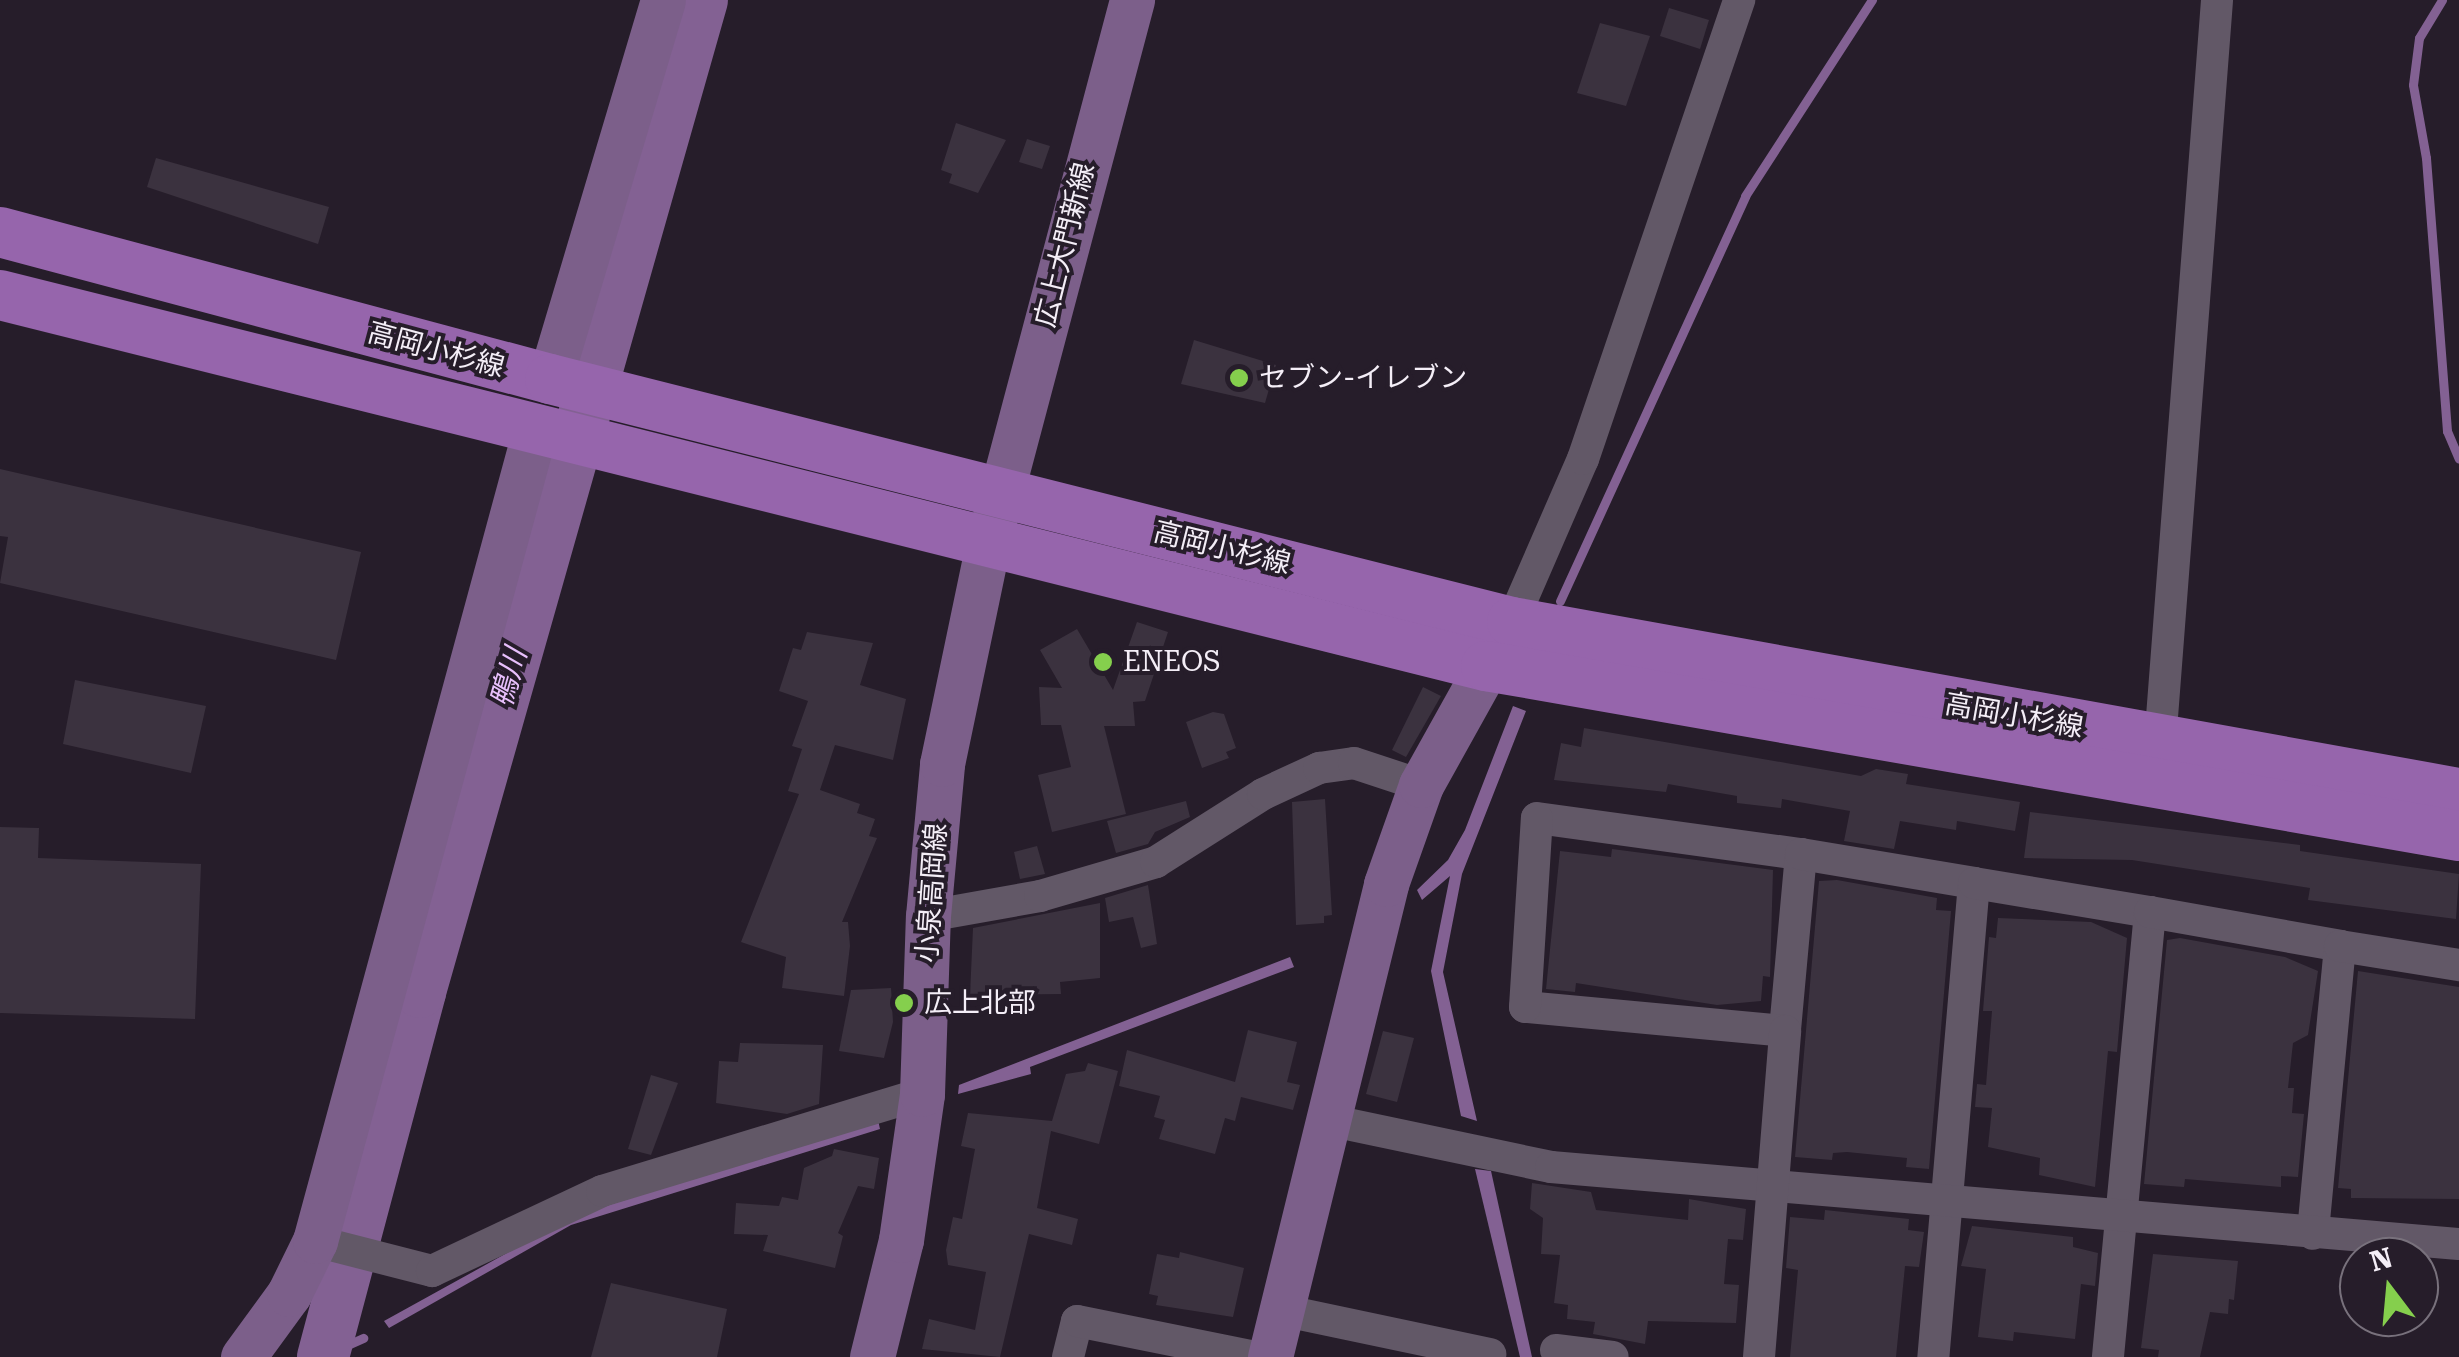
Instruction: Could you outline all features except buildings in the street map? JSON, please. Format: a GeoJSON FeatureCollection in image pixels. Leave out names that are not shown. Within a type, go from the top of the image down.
{"type":"FeatureCollection","features":[{"type":"Feature","properties":{"kind":"main road","name":"高岡小杉線"},"geometry":{"type":"LineString","coordinates":[[0,232],[552,405]]}},
{"type":"Feature","properties":{"kind":"main road","name":"高岡小杉線"},"geometry":{"type":"LineString","coordinates":[[0,295],[552,405],[619,422],[990,539],[1486,666],[2459,836]]}},
{"type":"Feature","properties":{"kind":"main road","name":"高岡小杉線"},"geometry":{"type":"LineString","coordinates":[[619,422],[1002,491],[1512,622],[2459,793]]}},
{"type":"Feature","properties":{"kind":"street"},"geometry":{"type":"LineString","coordinates":[[243,1357],[322,1243],[662,0]]}},
{"type":"Feature","properties":{"kind":"street","name":"広上大門新線"},"geometry":{"type":"LineString","coordinates":[[1002,491],[1132,0]]}},
{"type":"Feature","properties":{"kind":"street"},"geometry":{"type":"LineString","coordinates":[[1270,1357],[1386,884],[1421,785],[1512,622],[1583,459],[1740,0]]}},
{"type":"Feature","properties":{"kind":"street"},"geometry":{"type":"LineString","coordinates":[[2160,742],[2217,0]]}},
{"type":"Feature","properties":{"kind":"street","name":"小泉高岡線"},"geometry":{"type":"LineString","coordinates":[[872,1357],[900,1240],[922,1094],[928,916],[942,764],[1002,491]]}},
{"type":"Feature","properties":{"kind":"street"},"geometry":{"type":"LineString","coordinates":[[928,916],[1040,896],[1156,862],[1263,794],[1318,768],[1354,763],[1421,785]]}},
{"type":"Feature","properties":{"kind":"street"},"geometry":{"type":"LineString","coordinates":[[1784,1031],[1525,1007],[1538,818],[1801,854],[2459,965]]}},
{"type":"Feature","properties":{"kind":"street"},"geometry":{"type":"LineString","coordinates":[[1759,1357],[1801,854]]}},
{"type":"Feature","properties":{"kind":"street"},"geometry":{"type":"LineString","coordinates":[[1933,1357],[1974,883]]}},
{"type":"Feature","properties":{"kind":"street"},"geometry":{"type":"LineString","coordinates":[[2108,1357],[2150,912]]}},
{"type":"Feature","properties":{"kind":"street"},"geometry":{"type":"LineString","coordinates":[[2314,1234],[2340,946]]}},
{"type":"Feature","properties":{"kind":"street"},"geometry":{"type":"LineString","coordinates":[[322,1243],[432,1271],[602,1191],[797,1137],[922,1094]]}},
{"type":"Feature","properties":{"kind":"street"},"geometry":{"type":"LineString","coordinates":[[1328,1120],[1551,1167],[1946,1205],[2459,1244]]}},
{"type":"Feature","properties":{"kind":"street"},"geometry":{"type":"LineString","coordinates":[[1281,1310],[1490,1354]]}},
{"type":"Feature","properties":{"kind":"street"},"geometry":{"type":"LineString","coordinates":[[1068,1357],[1077,1321],[1256,1357]]}},
{"type":"Feature","properties":{"kind":"street"},"geometry":{"type":"LineString","coordinates":[[1556,1350],[1612,1357]]}},
{"type":"Feature","properties":{"kind":"shaded area"},"geometry":{"type":"Polygon","coordinates":[[[1513,706],[1526,711],[1462,874],[1443,972],[1477,1121],[1461,1116],[1431,971],[1450,876],[1422,900],[1417,890],[1448,860],[1465,830],[1513,706]]]}},
{"type":"Feature","properties":{"kind":"shaded area"},"geometry":{"type":"Polygon","coordinates":[[[1290,957],[1294,967],[1030,1067],[1031,1074],[958,1094],[959,1085],[1290,957]]]}},
{"type":"Feature","properties":{"kind":"shaded area"},"geometry":{"type":"Polygon","coordinates":[[[878,1120],[880,1129],[571,1225],[389,1328],[384,1321],[574,1216],[878,1120]]]}},
{"type":"Feature","properties":{"kind":"shaded area"},"geometry":{"type":"Polygon","coordinates":[[[1475,1169],[1491,1171],[1532,1357],[1520,1357],[1475,1169]]]}},
{"type":"Feature","properties":{"kind":"waterway","name":"鴨川"},"geometry":{"type":"LineString","coordinates":[[323,1357],[420,992],[702,0]]}},
{"type":"Feature","properties":{"kind":"waterway"},"geometry":{"type":"LineString","coordinates":[[1560,601],[1745,196],[1872,0]]}},
{"type":"Feature","properties":{"kind":"waterway"},"geometry":{"type":"LineString","coordinates":[[2442,0],[2419,38],[2413,85],[2426,158],[2447,431],[2459,459]]}},
{"type":"Feature","properties":{"kind":"waterway"},"geometry":{"type":"LineString","coordinates":[[325,1355],[363,1338]]}},
{"type":"Feature","properties":{"kind":"place","name":"セブン-イレブン"},"geometry":{"type":"Point","coordinates":[1239,378]}},
{"type":"Feature","properties":{"kind":"place","name":"ENEOS"},"geometry":{"type":"Point","coordinates":[1103,662]}},
{"type":"Feature","properties":{"kind":"place","name":"広上北部"},"geometry":{"type":"Point","coordinates":[904,1003]}}]}
